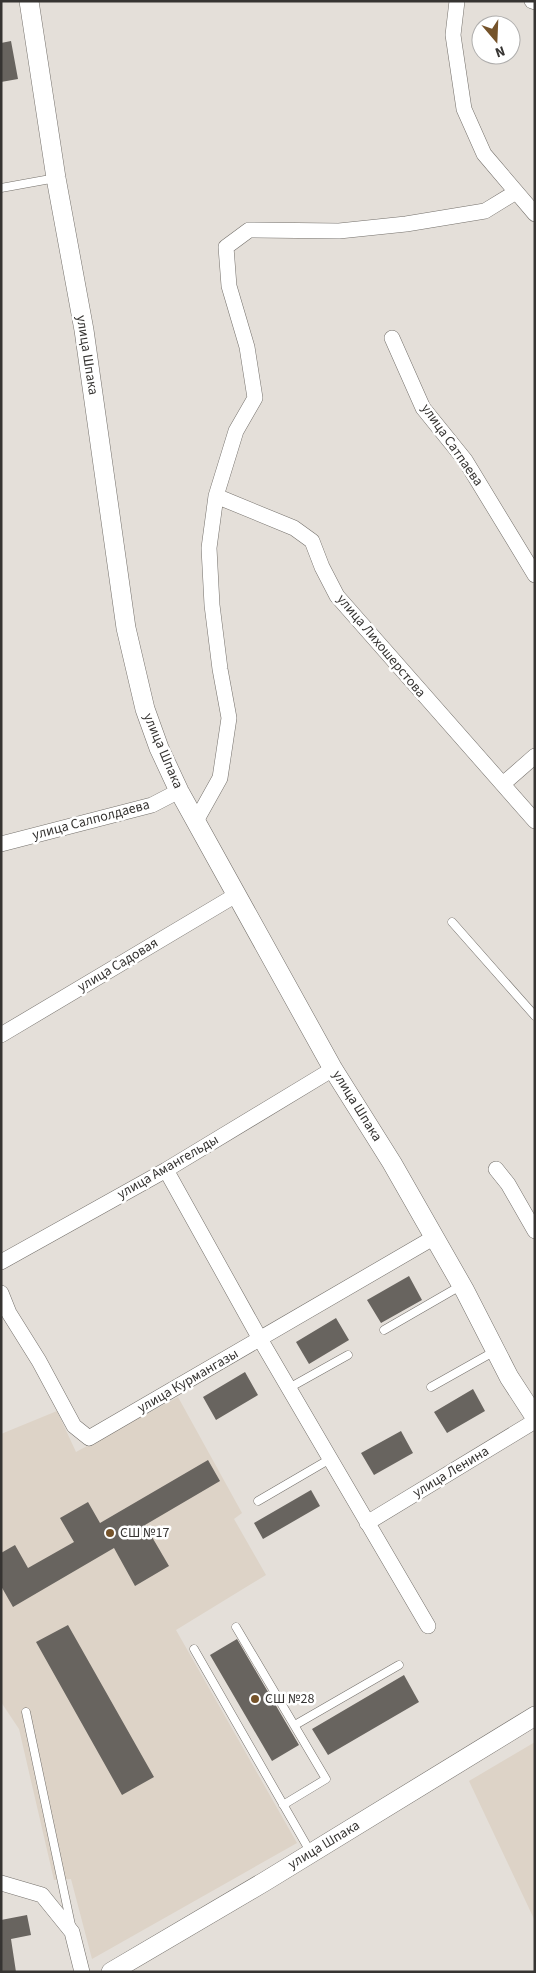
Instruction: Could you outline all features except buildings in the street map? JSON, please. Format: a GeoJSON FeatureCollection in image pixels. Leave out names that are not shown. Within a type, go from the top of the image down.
{"type":"FeatureCollection","features":[{"type":"Feature","properties":{"kind":"street","name":"улица Шпака"},"geometry":{"type":"LineString","coordinates":[[29,1],[56,178],[84,330],[126,628],[146,709],[159,748],[179,791],[333,1069],[392,1163],[462,1285],[509,1376],[535,1417]]}},
{"type":"Feature","properties":{"kind":"street"},"geometry":{"type":"LineString","coordinates":[[457,1],[453,35],[464,109],[484,154],[535,214]]}},
{"type":"Feature","properties":{"kind":"street"},"geometry":{"type":"LineString","coordinates":[[196,821],[220,778],[229,718],[212,605],[210,548],[216,496],[236,430],[254,398],[247,347],[229,286],[226,247],[249,230],[340,231],[406,224],[485,211],[516,192]]}},
{"type":"Feature","properties":{"kind":"street","name":"улица Сатпаева"},"geometry":{"type":"LineString","coordinates":[[392,338],[423,408],[465,460],[535,575]]}},
{"type":"Feature","properties":{"kind":"street","name":"улица Лихошерстова"},"geometry":{"type":"LineString","coordinates":[[216,496],[294,528],[312,541],[322,568],[337,596],[535,821]]}},
{"type":"Feature","properties":{"kind":"street"},"geometry":{"type":"LineString","coordinates":[[503,784],[535,756]]}},
{"type":"Feature","properties":{"kind":"street","name":"улица Салполдаева"},"geometry":{"type":"LineString","coordinates":[[1,844],[152,805],[179,791]]}},
{"type":"Feature","properties":{"kind":"street","name":"улица Садовая"},"geometry":{"type":"LineString","coordinates":[[1,1035],[236,895]]}},
{"type":"Feature","properties":{"kind":"street","name":"улица Амангельды"},"geometry":{"type":"LineString","coordinates":[[1,1262],[166,1170],[333,1069]]}},
{"type":"Feature","properties":{"kind":"street"},"geometry":{"type":"LineString","coordinates":[[496,1169],[508,1184],[535,1231]]}},
{"type":"Feature","properties":{"kind":"street"},"geometry":{"type":"LineString","coordinates":[[166,1170],[260,1339],[428,1626]]}},
{"type":"Feature","properties":{"kind":"street","name":"улица Курмангазы"},"geometry":{"type":"LineString","coordinates":[[1,1294],[9,1313],[39,1361],[74,1426],[90,1438],[434,1238]]}},
{"type":"Feature","properties":{"kind":"street","name":"улица Ленина"},"geometry":{"type":"LineString","coordinates":[[367,1522],[535,1421]]}},
{"type":"Feature","properties":{"kind":"street","name":"улица Шпака"},"geometry":{"type":"LineString","coordinates":[[111,1972],[311,1853],[535,1716]]}},
{"type":"Feature","properties":{"kind":"street"},"geometry":{"type":"LineString","coordinates":[[1,1883],[42,1895],[72,1932],[82,1972]]}},
{"type":"Feature","properties":{"kind":"lane"},"geometry":{"type":"LineString","coordinates":[[1,188],[56,178]]}},
{"type":"Feature","properties":{"kind":"lane"},"geometry":{"type":"LineString","coordinates":[[452,922],[535,1016]]}},
{"type":"Feature","properties":{"kind":"lane"},"geometry":{"type":"LineString","coordinates":[[384,1330],[462,1285]]}},
{"type":"Feature","properties":{"kind":"lane"},"geometry":{"type":"LineString","coordinates":[[431,1387],[496,1351]]}},
{"type":"Feature","properties":{"kind":"lane"},"geometry":{"type":"LineString","coordinates":[[289,1388],[348,1355]]}},
{"type":"Feature","properties":{"kind":"lane"},"geometry":{"type":"LineString","coordinates":[[258,1501],[330,1459]]}},
{"type":"Feature","properties":{"kind":"lane"},"geometry":{"type":"LineString","coordinates":[[236,1627],[326,1780],[283,1805]]}},
{"type":"Feature","properties":{"kind":"lane"},"geometry":{"type":"LineString","coordinates":[[194,1649],[311,1853]]}},
{"type":"Feature","properties":{"kind":"lane"},"geometry":{"type":"LineString","coordinates":[[295,1725],[399,1665]]}},
{"type":"Feature","properties":{"kind":"lane"},"geometry":{"type":"LineString","coordinates":[[26,1712],[72,1932]]}},
{"type":"Feature","properties":{"kind":"shaded area"},"geometry":{"type":"Polygon","coordinates":[[[178,1397],[242,1513],[234,1519],[266,1575],[176,1630],[297,1843],[92,1959],[71,1879],[54,1880],[19,1729],[1,1702],[1,1434],[57,1411],[76,1452],[178,1397]]]}},
{"type":"Feature","properties":{"kind":"shaded area"},"geometry":{"type":"Polygon","coordinates":[[[535,1742],[535,1921],[469,1781],[535,1742]]]}},
{"type":"Feature","properties":{"kind":"place","name":"СШ №17"},"geometry":{"type":"Point","coordinates":[110,1533]}},
{"type":"Feature","properties":{"kind":"place","name":"СШ №28"},"geometry":{"type":"Point","coordinates":[255,1699]}}]}
